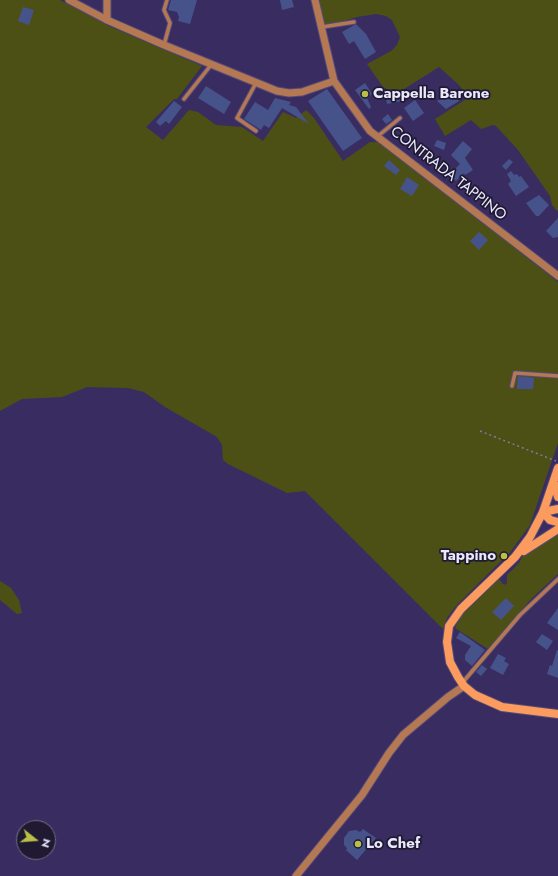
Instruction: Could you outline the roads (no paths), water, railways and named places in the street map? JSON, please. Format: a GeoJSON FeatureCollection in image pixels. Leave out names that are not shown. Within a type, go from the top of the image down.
{"type":"FeatureCollection","features":[{"type":"Feature","properties":{"kind":"street"},"geometry":{"type":"LineString","coordinates":[[69,0],[107,20],[256,83],[289,93],[302,92],[334,81]]}},
{"type":"Feature","properties":{"kind":"street"},"geometry":{"type":"LineString","coordinates":[[106,0],[107,20]]}},
{"type":"Feature","properties":{"kind":"street","name":"CONTRADA TAPPINO"},"geometry":{"type":"LineString","coordinates":[[315,0],[334,81],[370,131],[558,276]]}},
{"type":"Feature","properties":{"kind":"street"},"geometry":{"type":"LineString","coordinates":[[558,468],[543,512],[530,537],[515,557],[461,609],[449,626],[447,642],[450,662],[463,685],[486,701],[502,707],[558,714]]}},
{"type":"Feature","properties":{"kind":"street"},"geometry":{"type":"LineString","coordinates":[[554,479],[558,497]]}},
{"type":"Feature","properties":{"kind":"street"},"geometry":{"type":"LineString","coordinates":[[543,512],[558,509]]}},
{"type":"Feature","properties":{"kind":"street"},"geometry":{"type":"LineString","coordinates":[[543,512],[549,519],[558,522]]}},
{"type":"Feature","properties":{"kind":"street"},"geometry":{"type":"LineString","coordinates":[[515,557],[558,529]]}},
{"type":"Feature","properties":{"kind":"street"},"geometry":{"type":"LineString","coordinates":[[296,876],[362,795],[388,753],[403,735],[463,685]]}},
{"type":"Feature","properties":{"kind":"lane"},"geometry":{"type":"LineString","coordinates":[[164,45],[170,23],[164,10],[167,0]]}},
{"type":"Feature","properties":{"kind":"lane"},"geometry":{"type":"LineString","coordinates":[[322,28],[354,22]]}},
{"type":"Feature","properties":{"kind":"lane"},"geometry":{"type":"LineString","coordinates":[[184,99],[211,65]]}},
{"type":"Feature","properties":{"kind":"lane"},"geometry":{"type":"LineString","coordinates":[[256,83],[236,118],[256,131]]}},
{"type":"Feature","properties":{"kind":"lane"},"geometry":{"type":"LineString","coordinates":[[378,136],[400,118]]}},
{"type":"Feature","properties":{"kind":"lane"},"geometry":{"type":"LineString","coordinates":[[512,386],[515,373],[558,376]]}},
{"type":"Feature","properties":{"kind":"lane"},"geometry":{"type":"LineString","coordinates":[[463,685],[520,615],[558,579]]}},
{"type":"Feature","properties":{"kind":"place","name":"Cappella Barone"},"geometry":{"type":"Point","coordinates":[365,94]}},
{"type":"Feature","properties":{"kind":"place","name":"Tappino"},"geometry":{"type":"Point","coordinates":[504,556]}},
{"type":"Feature","properties":{"kind":"place","name":"Lo Chef"},"geometry":{"type":"Point","coordinates":[358,844]}}]}
